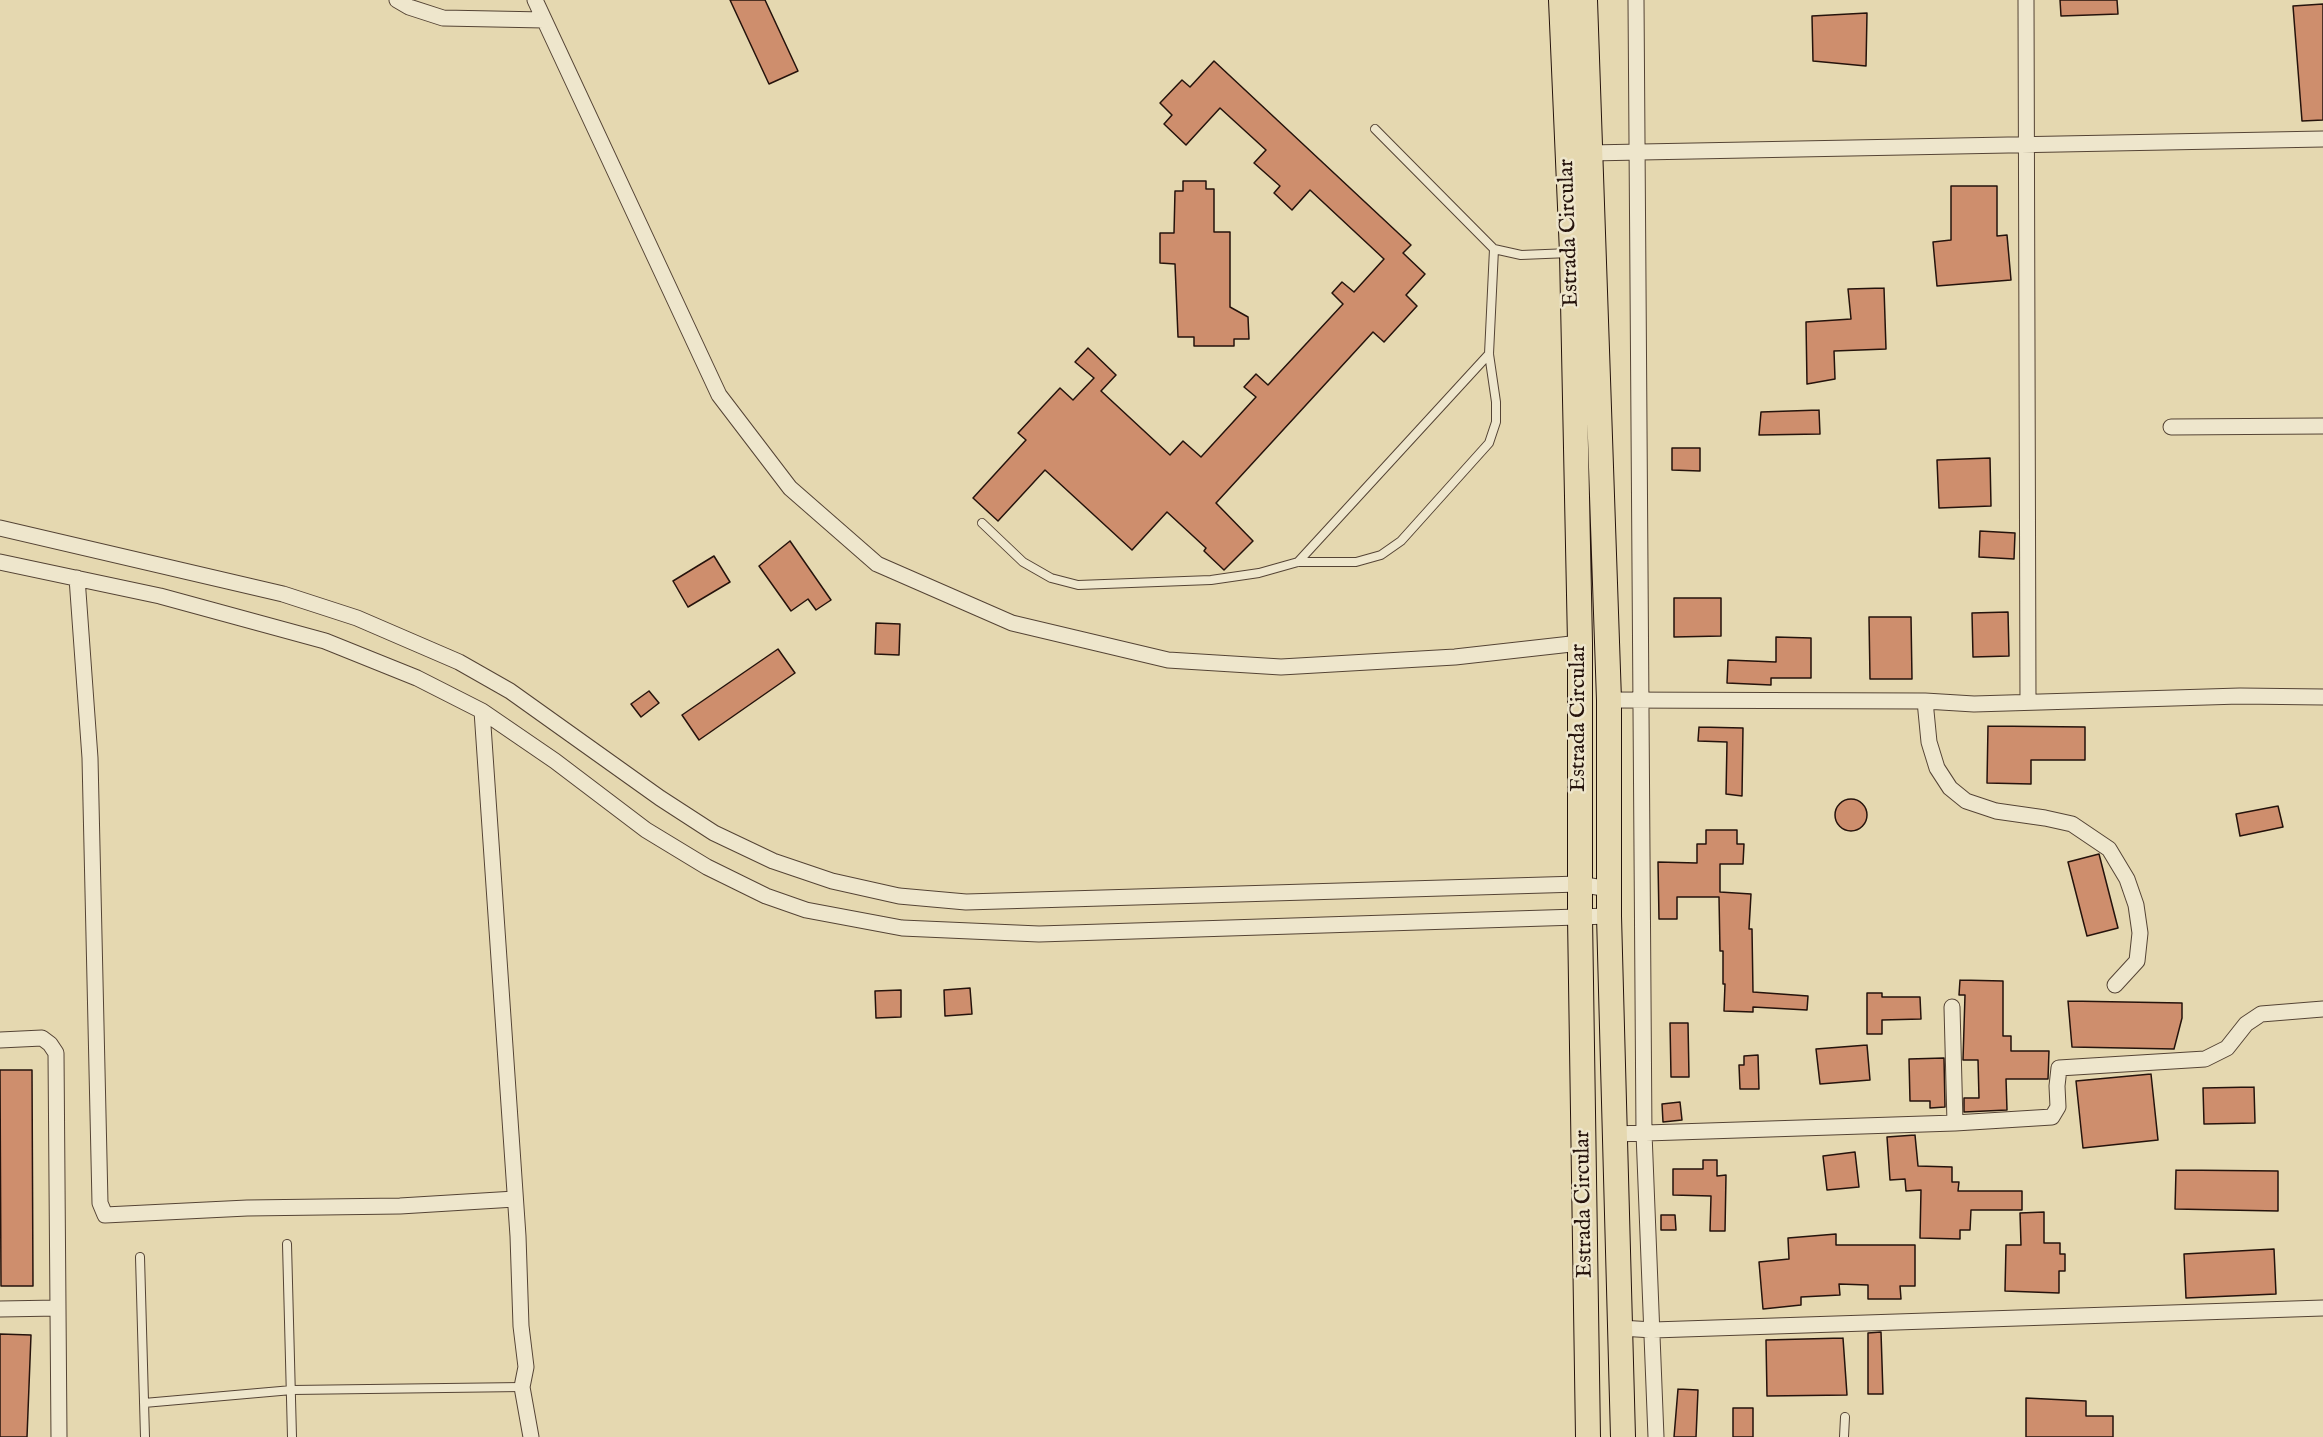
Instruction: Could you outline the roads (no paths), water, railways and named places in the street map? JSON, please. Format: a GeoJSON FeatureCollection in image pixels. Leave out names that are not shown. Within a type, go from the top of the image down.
{"type":"FeatureCollection","features":[{"type":"Feature","properties":{"kind":"main road","name":"Estrada Circular"},"geometry":{"type":"LineString","coordinates":[[1562,0],[1572,253],[1580,643],[1580,917],[1588,1437]]}},
{"type":"Feature","properties":{"kind":"main road"},"geometry":{"type":"LineString","coordinates":[[1585,0],[1610,700],[1609,916],[1623,1437]]}},
{"type":"Feature","properties":{"kind":"street"},"geometry":{"type":"LineString","coordinates":[[397,0],[409,7],[443,18],[544,20]]}},
{"type":"Feature","properties":{"kind":"street"},"geometry":{"type":"LineString","coordinates":[[535,0],[719,395],[790,488],[877,564],[1012,623],[1168,660],[1281,667],[1455,657],[1580,643]]}},
{"type":"Feature","properties":{"kind":"street"},"geometry":{"type":"LineString","coordinates":[[1636,0],[1644,1133],[1656,1437]]}},
{"type":"Feature","properties":{"kind":"street"},"geometry":{"type":"LineString","coordinates":[[2026,0],[2028,702]]}},
{"type":"Feature","properties":{"kind":"street"},"geometry":{"type":"LineString","coordinates":[[1590,153],[2323,139]]}},
{"type":"Feature","properties":{"kind":"street"},"geometry":{"type":"LineString","coordinates":[[2171,427],[2323,426]]}},
{"type":"Feature","properties":{"kind":"street"},"geometry":{"type":"LineString","coordinates":[[0,528],[283,594],[357,618],[459,662],[510,691],[660,798],[714,833],[773,861],[832,881],[899,896],[966,902],[1580,884],[1609,889]]}},
{"type":"Feature","properties":{"kind":"street"},"geometry":{"type":"LineString","coordinates":[[0,562],[159,596],[325,641],[417,678],[482,711],[555,761],[646,830],[707,867],[766,896],[806,910],[902,928],[1038,934],[1609,916]]}},
{"type":"Feature","properties":{"kind":"street"},"geometry":{"type":"LineString","coordinates":[[77,578],[90,758],[100,1203],[105,1215],[247,1208],[400,1206],[515,1199]]}},
{"type":"Feature","properties":{"kind":"street"},"geometry":{"type":"LineString","coordinates":[[1610,700],[1925,701],[1974,704],[2240,696],[2323,698]]}},
{"type":"Feature","properties":{"kind":"street"},"geometry":{"type":"LineString","coordinates":[[1925,701],[1929,742],[1937,768],[1950,788],[1966,801],[1996,811],[2072,824],[2109,849],[2127,879],[2136,905],[2140,933],[2137,961],[2115,985]]}},
{"type":"Feature","properties":{"kind":"street"},"geometry":{"type":"LineString","coordinates":[[482,711],[515,1199],[521,1326],[526,1367],[522,1388],[531,1437]]}},
{"type":"Feature","properties":{"kind":"street"},"geometry":{"type":"LineString","coordinates":[[1952,1007],[1955,1123]]}},
{"type":"Feature","properties":{"kind":"street"},"geometry":{"type":"LineString","coordinates":[[1615,1134],[1955,1123],[2052,1117],[2058,1107],[2059,1068],[2205,1059],[2227,1048],[2246,1024],[2261,1014],[2323,1009]]}},
{"type":"Feature","properties":{"kind":"street"},"geometry":{"type":"LineString","coordinates":[[0,1040],[42,1038],[56,1053],[59,1437]]}},
{"type":"Feature","properties":{"kind":"street"},"geometry":{"type":"LineString","coordinates":[[0,1309],[58,1308]]}},
{"type":"Feature","properties":{"kind":"street"},"geometry":{"type":"LineString","coordinates":[[1620,1328],[1653,1330],[2323,1308]]}},
{"type":"Feature","properties":{"kind":"lane"},"geometry":{"type":"LineString","coordinates":[[1375,129],[1494,249],[1521,255],[1572,253]]}},
{"type":"Feature","properties":{"kind":"lane"},"geometry":{"type":"LineString","coordinates":[[982,523],[1023,562],[1051,578],[1078,585],[1211,580],[1259,573],[1298,561],[1356,562],[1381,555],[1401,541],[1489,443],[1496,423],[1496,402],[1489,354],[1494,249]]}},
{"type":"Feature","properties":{"kind":"lane"},"geometry":{"type":"LineString","coordinates":[[1298,561],[1489,354]]}},
{"type":"Feature","properties":{"kind":"lane"},"geometry":{"type":"LineString","coordinates":[[287,1244],[292,1437]]}},
{"type":"Feature","properties":{"kind":"lane"},"geometry":{"type":"LineString","coordinates":[[140,1257],[145,1437]]}},
{"type":"Feature","properties":{"kind":"lane"},"geometry":{"type":"LineString","coordinates":[[144,1403],[292,1390],[522,1388]]}},
{"type":"Feature","properties":{"kind":"lane"},"geometry":{"type":"LineString","coordinates":[[1844,1437],[1845,1418]]}}]}
